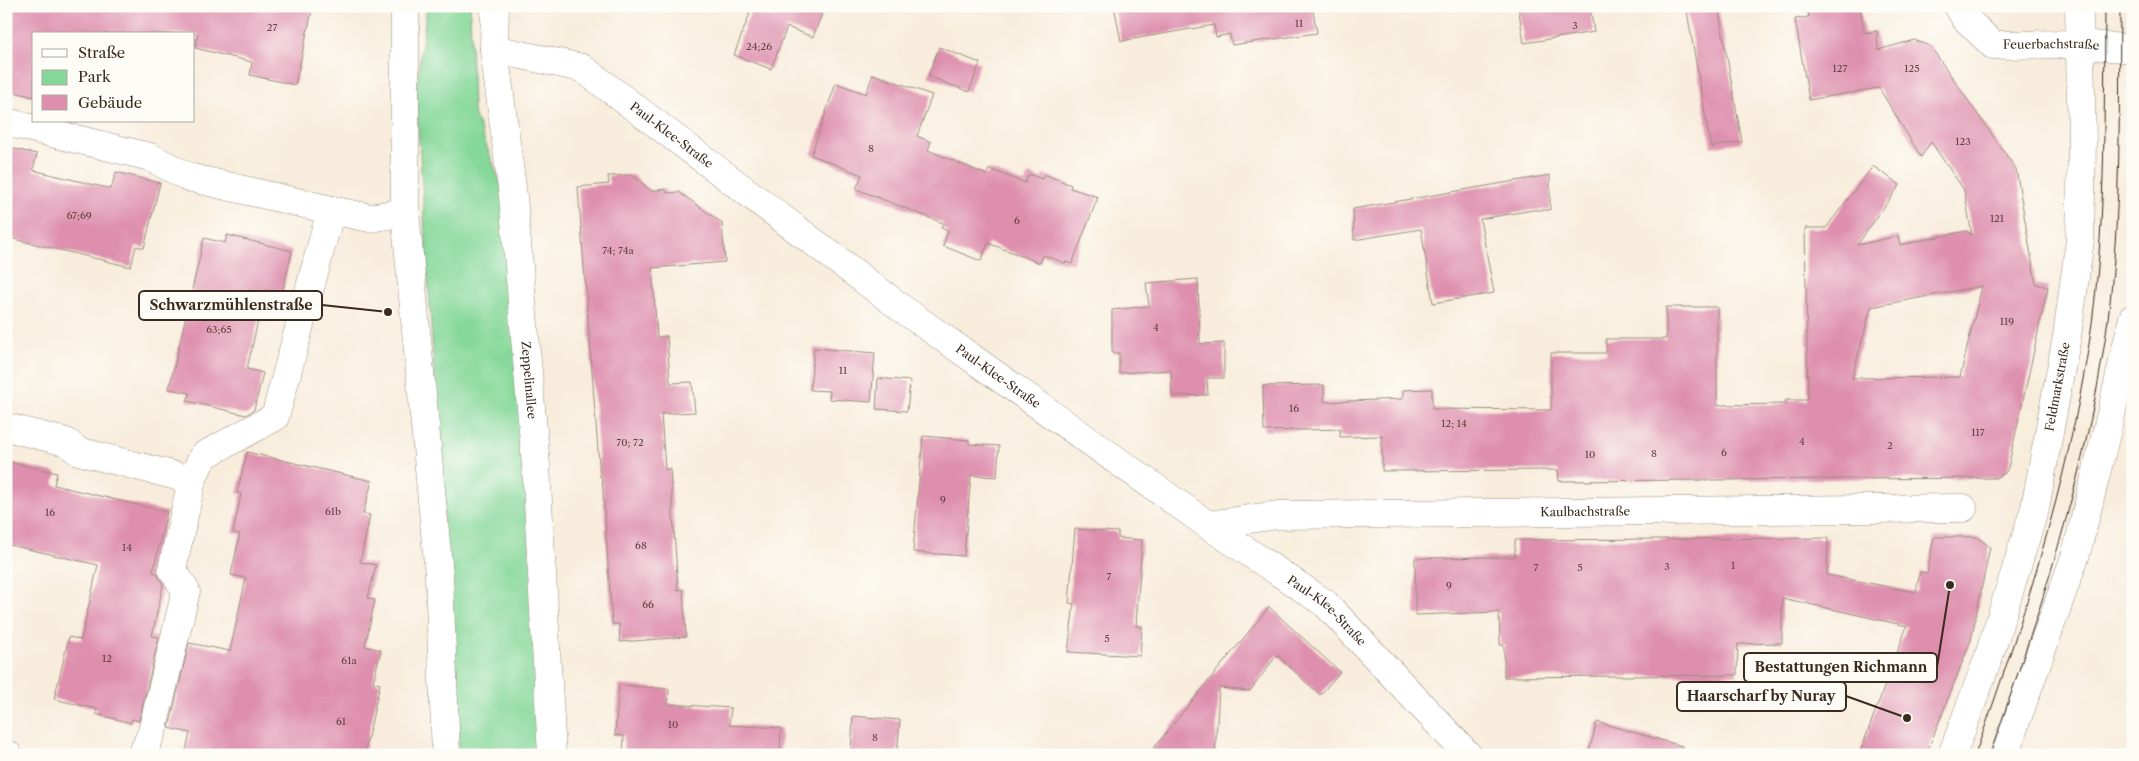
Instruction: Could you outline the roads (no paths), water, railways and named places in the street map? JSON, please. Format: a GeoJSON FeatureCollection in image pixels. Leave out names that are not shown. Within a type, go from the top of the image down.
{"type":"FeatureCollection","features":[{"type":"Feature","properties":{"kind":"street"},"geometry":{"type":"LineString","coordinates":[[405,6],[405,212],[439,575],[446,755]]}},
{"type":"Feature","properties":{"kind":"street","name":"Zeppelinallee"},"geometry":{"type":"LineString","coordinates":[[495,6],[494,50],[513,196],[536,466],[552,755]]}},
{"type":"Feature","properties":{"kind":"street","name":"Feuerbachstraße"},"geometry":{"type":"LineString","coordinates":[[1958,6],[1965,18],[1993,45],[2080,44],[2133,50]]}},
{"type":"Feature","properties":{"kind":"street","name":"Feldmarkstraße"},"geometry":{"type":"LineString","coordinates":[[1952,755],[1988,659],[2035,508],[2067,336],[2080,240],[2082,143],[2079,6]]}},
{"type":"Feature","properties":{"kind":"street","name":"Paul-Klee-Straße"},"geometry":{"type":"LineString","coordinates":[[494,50],[582,68],[904,310],[1208,525],[1326,604],[1468,755]]}},
{"type":"Feature","properties":{"kind":"street"},"geometry":{"type":"LineString","coordinates":[[6,122],[150,157],[188,177],[330,210],[370,218],[405,212]]}},
{"type":"Feature","properties":{"kind":"street"},"geometry":{"type":"LineString","coordinates":[[142,755],[152,732],[186,591],[172,569],[192,480],[203,456],[276,417],[330,210]]}},
{"type":"Feature","properties":{"kind":"street"},"geometry":{"type":"LineString","coordinates":[[2004,755],[2076,554],[2133,318]]}},
{"type":"Feature","properties":{"kind":"street"},"geometry":{"type":"LineString","coordinates":[[6,428],[66,442],[78,451],[192,480]]}},
{"type":"Feature","properties":{"kind":"street","name":"Kaulbachstraße"},"geometry":{"type":"LineString","coordinates":[[1208,525],[1277,515],[1962,508]]}},
{"type":"Feature","properties":{"kind":"tram line"},"geometry":{"type":"LineString","coordinates":[[1975,755],[2010,654],[2042,552],[2069,449],[2080,397],[2095,302],[2099,260],[2103,176],[2105,6]]}},
{"type":"Feature","properties":{"kind":"tram line"},"geometry":{"type":"LineString","coordinates":[[1990,755],[2038,613],[2072,498],[2082,459],[2105,342],[2114,265],[2116,228],[2119,154],[2120,6]]}},
{"type":"Feature","properties":{"kind":"place","name":"Schwarzmühlenstraße"},"geometry":{"type":"Point","coordinates":[388,312]}},
{"type":"Feature","properties":{"kind":"place","name":"Bestattungen Richmann"},"geometry":{"type":"Point","coordinates":[1950,585]}},
{"type":"Feature","properties":{"kind":"place","name":"Haarscharf by Nuray"},"geometry":{"type":"Point","coordinates":[1907,718]}}]}
